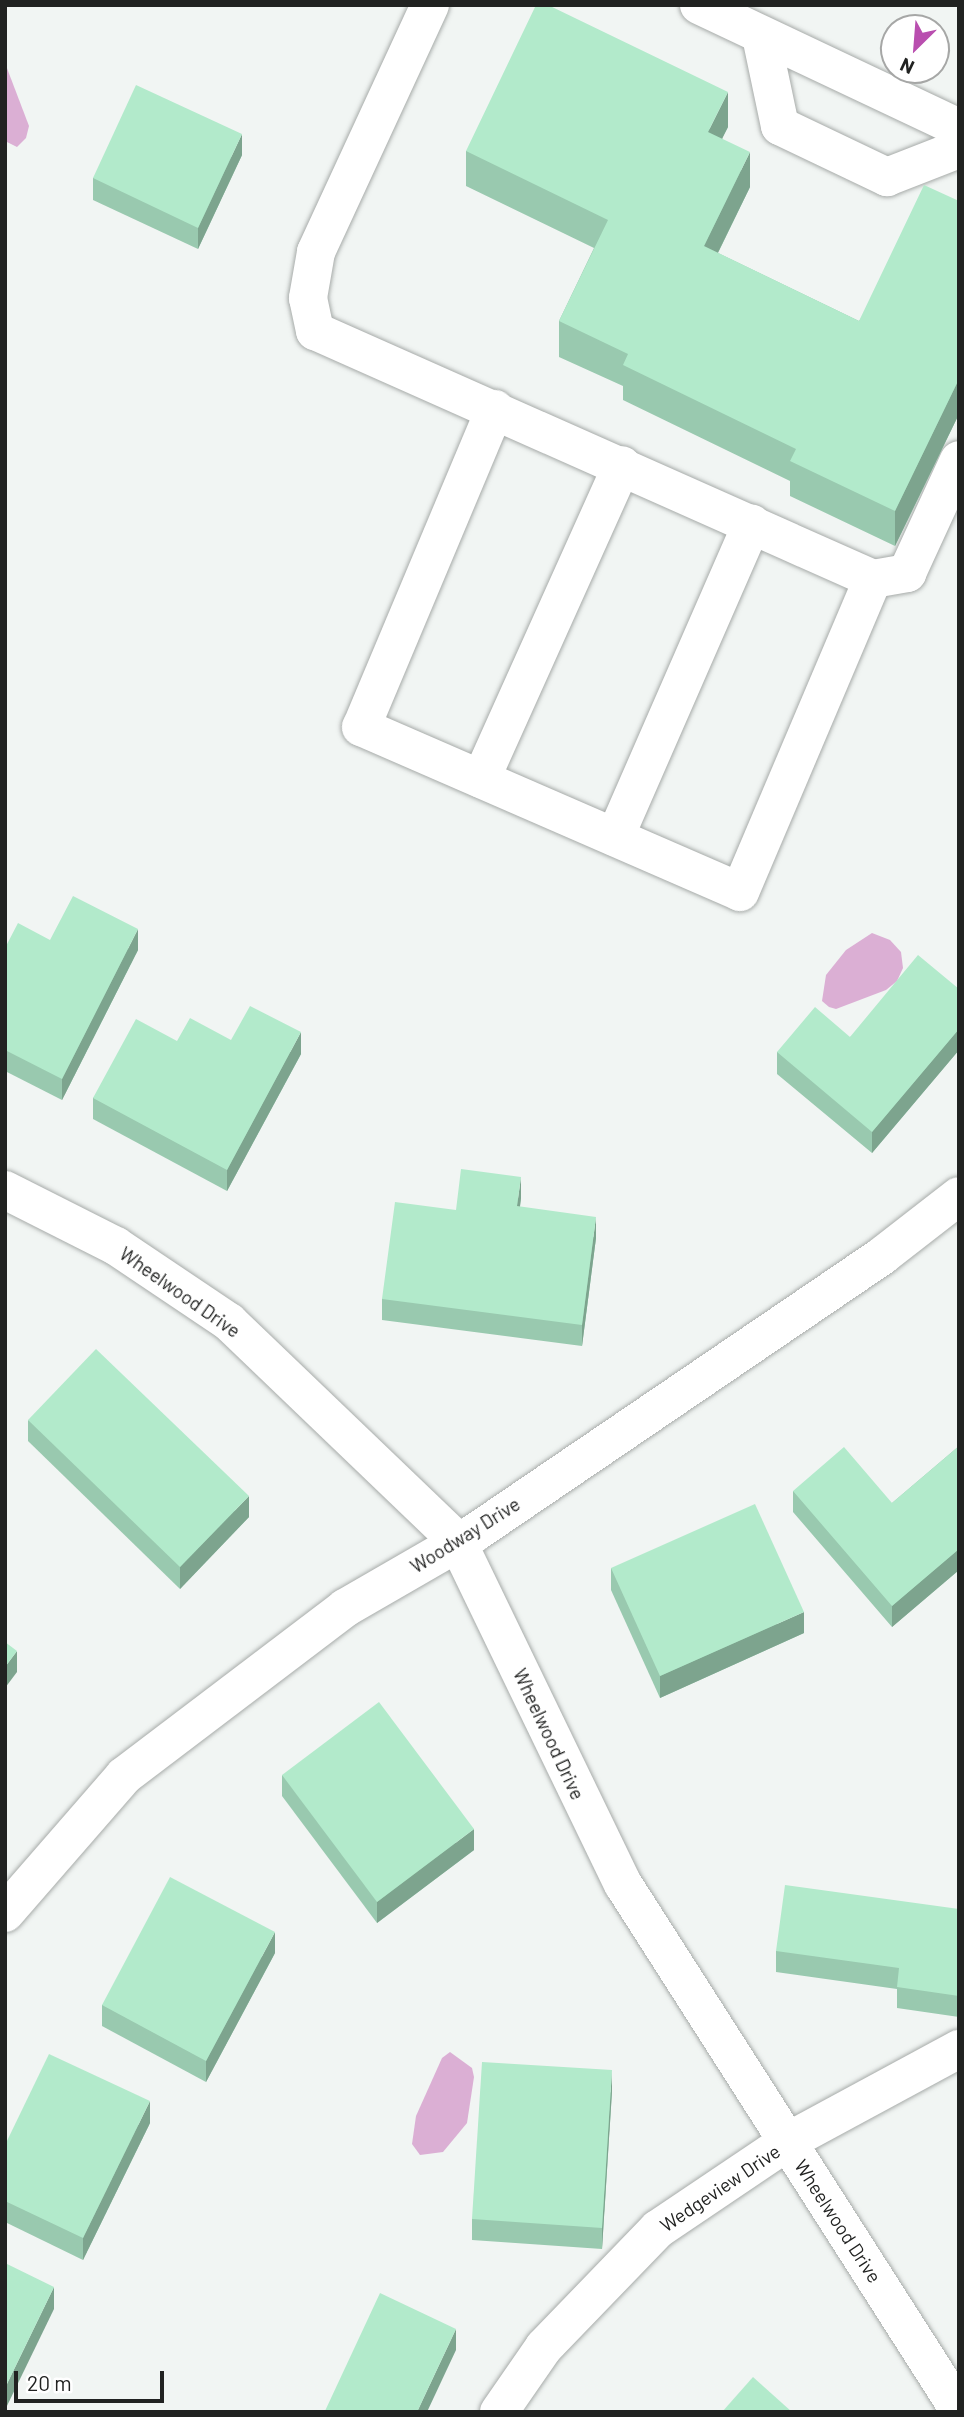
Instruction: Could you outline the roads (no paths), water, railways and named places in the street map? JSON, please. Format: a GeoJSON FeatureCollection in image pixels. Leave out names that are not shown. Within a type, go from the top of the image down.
{"type":"FeatureCollection","features":[{"type":"Feature","properties":{"kind":"street"},"geometry":{"type":"LineString","coordinates":[[430,5],[316,253],[308,298],[314,331],[622,465],[873,579],[907,573],[959,460]]}},
{"type":"Feature","properties":{"kind":"street"},"geometry":{"type":"LineString","coordinates":[[699,5],[959,128]]}},
{"type":"Feature","properties":{"kind":"street"},"geometry":{"type":"LineString","coordinates":[[761,36],[780,126],[887,177],[959,149]]}},
{"type":"Feature","properties":{"kind":"street"},"geometry":{"type":"LineString","coordinates":[[495,409],[361,727],[740,892],[873,579]]}},
{"type":"Feature","properties":{"kind":"street"},"geometry":{"type":"LineString","coordinates":[[481,779],[622,465]]}},
{"type":"Feature","properties":{"kind":"street"},"geometry":{"type":"LineString","coordinates":[[615,838],[752,524]]}},
{"type":"Feature","properties":{"kind":"street","name":"Wheelwood Drive"},"geometry":{"type":"LineString","coordinates":[[5,1190],[116,1246],[229,1322],[457,1541],[623,1884],[959,2410]]}},
{"type":"Feature","properties":{"kind":"street","name":"Woodway Drive"},"geometry":{"type":"LineString","coordinates":[[5,1913],[124,1776],[345,1608],[457,1541],[883,1255],[959,1196]]}},
{"type":"Feature","properties":{"kind":"street","name":"Wedgeview Drive"},"geometry":{"type":"LineString","coordinates":[[499,2412],[544,2347],[658,2229],[787,2143],[959,2049]]}}]}
